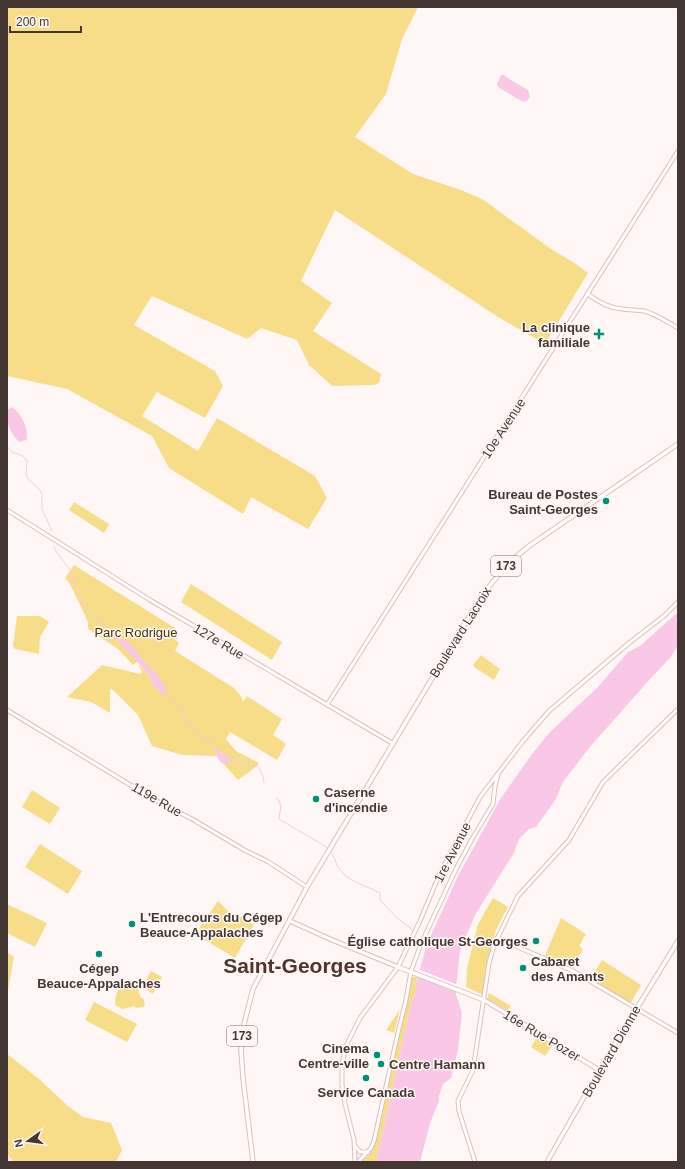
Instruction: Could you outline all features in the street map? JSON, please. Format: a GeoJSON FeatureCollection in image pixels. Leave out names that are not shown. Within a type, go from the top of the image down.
{"type":"FeatureCollection","features":[{"type":"Feature","properties":{"kind":"main road","name":"Boulevard Lacroix"},"geometry":{"type":"LineString","coordinates":[[307,887],[392,743],[476,605],[493,580],[506,565],[533,542],[678,444]]}},
{"type":"Feature","properties":{"kind":"main road","name":"173"},"geometry":{"type":"LineString","coordinates":[[253,1162],[242,1068],[242,1040],[244,1024],[251,995],[256,984],[307,887]]}},
{"type":"Feature","properties":{"kind":"main road","name":"16e Rue Pozer"},"geometry":{"type":"LineString","coordinates":[[290,921],[398,967],[417,973],[484,1000],[599,1070]]}},
{"type":"Feature","properties":{"kind":"main road","name":"Boulevard Dionne"},"geometry":{"type":"LineString","coordinates":[[547,1162],[599,1070],[678,941]]}},
{"type":"Feature","properties":{"kind":"street","name":"10e Avenue"},"geometry":{"type":"LineString","coordinates":[[327,705],[678,152]]}},
{"type":"Feature","properties":{"kind":"street"},"geometry":{"type":"LineString","coordinates":[[588,294],[597,301],[610,307],[645,312],[678,328]]}},
{"type":"Feature","properties":{"kind":"street","name":"127e Rue"},"geometry":{"type":"LineString","coordinates":[[7,510],[149,599],[392,743]]}},
{"type":"Feature","properties":{"kind":"street","name":"1re Avenue"},"geometry":{"type":"LineString","coordinates":[[355,1162],[354,1140],[342,1085],[342,1064],[346,1046],[360,1018],[398,967],[420,921],[440,873],[475,807],[485,791],[531,730],[558,702],[664,616],[678,602]]}},
{"type":"Feature","properties":{"kind":"street"},"geometry":{"type":"LineString","coordinates":[[476,1162],[459,1111],[458,1101],[473,1070],[489,963],[497,938],[518,896],[569,840],[595,794],[606,779],[678,709]]}},
{"type":"Feature","properties":{"kind":"street","name":"119e Rue"},"geometry":{"type":"LineString","coordinates":[[7,710],[155,800],[192,819],[246,852],[267,861],[307,887]]}},
{"type":"Feature","properties":{"kind":"street"},"geometry":{"type":"LineString","coordinates":[[358,1162],[368,1151],[374,1141],[406,1000],[411,971],[421,944],[456,869],[473,836],[493,804],[496,781],[501,770]]}},
{"type":"Feature","properties":{"kind":"street"},"geometry":{"type":"LineString","coordinates":[[485,791],[490,789],[494,791],[494,793]]}},
{"type":"Feature","properties":{"kind":"street"},"geometry":{"type":"LineString","coordinates":[[497,938],[567,968],[678,1034]]}},
{"type":"Feature","properties":{"kind":"street"},"geometry":{"type":"LineString","coordinates":[[354,1140],[358,1151],[363,1153],[368,1151]]}},
{"type":"Feature","properties":{"kind":"green space"},"geometry":{"type":"Polygon","coordinates":[[[7,7],[418,7],[402,39],[386,94],[355,137],[413,174],[461,190],[482,199],[551,249],[588,273],[545,344],[498,317],[335,210],[301,281],[332,303],[313,331],[381,374],[379,383],[374,385],[332,386],[309,365],[297,340],[261,328],[247,339],[152,296],[134,325],[215,371],[223,386],[205,418],[157,392],[142,416],[198,451],[217,418],[315,476],[327,498],[308,529],[251,497],[243,514],[169,468],[152,436],[67,389],[7,376],[7,7]]]}},
{"type":"Feature","properties":{"kind":"green space"},"geometry":{"type":"Polygon","coordinates":[[[74,502],[109,524],[104,533],[69,510],[74,502]]]}},
{"type":"Feature","properties":{"kind":"green space","name":"Parc Rodrigue"},"geometry":{"type":"Polygon","coordinates":[[[74,565],[175,628],[171,636],[179,643],[175,651],[234,688],[241,696],[243,702],[247,696],[282,719],[273,735],[286,744],[277,760],[230,732],[226,739],[236,751],[259,763],[238,780],[223,763],[221,754],[214,748],[219,759],[216,756],[182,755],[152,746],[138,715],[111,689],[110,713],[91,702],[67,697],[102,665],[140,674],[142,672],[138,664],[149,675],[153,685],[163,695],[141,659],[133,665],[118,649],[88,629],[88,622],[70,584],[65,578],[74,565]]]}},
{"type":"Feature","properties":{"kind":"green space"},"geometry":{"type":"Polygon","coordinates":[[[191,584],[282,642],[272,660],[181,602],[191,584]]]}},
{"type":"Feature","properties":{"kind":"green space"},"geometry":{"type":"Polygon","coordinates":[[[17,616],[40,616],[49,622],[40,637],[39,654],[15,649],[13,646],[17,616]]]}},
{"type":"Feature","properties":{"kind":"green space"},"geometry":{"type":"Polygon","coordinates":[[[481,655],[500,669],[494,680],[474,667],[473,665],[481,655]]]}},
{"type":"Feature","properties":{"kind":"green space"},"geometry":{"type":"Polygon","coordinates":[[[32,790],[60,808],[50,824],[22,807],[32,790]]]}},
{"type":"Feature","properties":{"kind":"green space"},"geometry":{"type":"Polygon","coordinates":[[[40,844],[82,871],[68,894],[25,867],[40,844]]]}},
{"type":"Feature","properties":{"kind":"green space"},"geometry":{"type":"Polygon","coordinates":[[[493,898],[508,907],[496,930],[487,963],[483,995],[466,987],[467,968],[478,924],[493,898]]]}},
{"type":"Feature","properties":{"kind":"green space"},"geometry":{"type":"Polygon","coordinates":[[[218,901],[232,915],[238,915],[254,925],[235,958],[195,934],[218,901]]]}},
{"type":"Feature","properties":{"kind":"green space"},"geometry":{"type":"Polygon","coordinates":[[[7,904],[47,923],[35,947],[7,933],[7,904]]]}},
{"type":"Feature","properties":{"kind":"green space"},"geometry":{"type":"Polygon","coordinates":[[[561,918],[586,934],[579,946],[583,949],[572,968],[545,956],[561,918]]]}},
{"type":"Feature","properties":{"kind":"green space"},"geometry":{"type":"Polygon","coordinates":[[[7,952],[14,957],[7,995],[7,952]]]}},
{"type":"Feature","properties":{"kind":"green space"},"geometry":{"type":"Polygon","coordinates":[[[602,960],[641,985],[630,1004],[590,980],[602,960]]]}},
{"type":"Feature","properties":{"kind":"green space"},"geometry":{"type":"Polygon","coordinates":[[[151,971],[162,977],[153,994],[142,987],[151,971]]]}},
{"type":"Feature","properties":{"kind":"green space"},"geometry":{"type":"Polygon","coordinates":[[[412,977],[417,977],[415,986],[417,995],[413,996],[376,1162],[361,1162],[371,1152],[377,1138],[412,977]]]}},
{"type":"Feature","properties":{"kind":"green space"},"geometry":{"type":"Polygon","coordinates":[[[135,980],[141,998],[143,998],[145,1004],[143,1007],[135,1008],[135,1006],[122,1009],[115,1005],[119,988],[130,981],[135,980]]]}},
{"type":"Feature","properties":{"kind":"green space"},"geometry":{"type":"Polygon","coordinates":[[[489,993],[511,1006],[508,1011],[487,999],[489,993]]]}},
{"type":"Feature","properties":{"kind":"green space"},"geometry":{"type":"Polygon","coordinates":[[[94,1002],[137,1024],[127,1042],[85,1020],[94,1002]]]}},
{"type":"Feature","properties":{"kind":"green space"},"geometry":{"type":"Polygon","coordinates":[[[400,1009],[394,1033],[386,1030],[400,1009]]]}},
{"type":"Feature","properties":{"kind":"green space"},"geometry":{"type":"Polygon","coordinates":[[[540,1033],[555,1042],[545,1056],[531,1047],[540,1033]]]}},
{"type":"Feature","properties":{"kind":"green space"},"geometry":{"type":"Polygon","coordinates":[[[7,1054],[83,1117],[111,1123],[122,1150],[116,1162],[14,1162],[7,1154],[7,1054]]]}},
{"type":"Feature","properties":{"kind":"shaded area"},"geometry":{"type":"Polygon","coordinates":[[[501,75],[504,75],[528,90],[530,96],[528,100],[524,102],[498,87],[497,84],[501,75]]]}},
{"type":"Feature","properties":{"kind":"shaded area"},"geometry":{"type":"Polygon","coordinates":[[[12,407],[19,413],[24,422],[27,440],[19,442],[11,431],[7,420],[7,410],[12,407]]]}},
{"type":"Feature","properties":{"kind":"shaded area"},"geometry":{"type":"Polygon","coordinates":[[[678,612],[678,646],[670,658],[589,748],[563,782],[556,799],[536,827],[529,829],[519,839],[514,853],[475,915],[460,951],[456,987],[456,994],[462,1013],[458,1050],[451,1078],[443,1084],[439,1101],[430,1123],[420,1162],[376,1162],[413,996],[417,995],[415,986],[427,944],[458,876],[501,798],[532,754],[550,732],[598,687],[628,652],[640,646],[678,612]]]}},
{"type":"Feature","properties":{"kind":"shaded area"},"geometry":{"type":"Polygon","coordinates":[[[107,627],[122,639],[129,642],[142,659],[157,674],[165,686],[167,694],[163,695],[153,685],[149,675],[107,629],[107,627]]]}},
{"type":"Feature","properties":{"kind":"shaded area"},"geometry":{"type":"Polygon","coordinates":[[[214,748],[217,748],[221,753],[230,757],[229,763],[225,764],[220,762],[214,748]]]}},
{"type":"Feature","properties":{"kind":"pier"},"geometry":{"type":"Polygon","coordinates":[[[418,969],[458,985],[458,993],[416,976],[418,969]]]}},
{"type":"Feature","properties":{"kind":"waterway"},"geometry":{"type":"LineString","coordinates":[[7,446],[12,452],[23,456],[27,461],[26,475],[42,494],[42,509],[52,531]]}},
{"type":"Feature","properties":{"kind":"waterway"},"geometry":{"type":"LineString","coordinates":[[54,546],[55,550],[70,570],[84,605],[91,614],[107,627]]}},
{"type":"Feature","properties":{"kind":"waterway"},"geometry":{"type":"LineString","coordinates":[[166,695],[179,709],[188,723],[203,737],[211,741],[215,748]]}},
{"type":"Feature","properties":{"kind":"waterway"},"geometry":{"type":"LineString","coordinates":[[229,760],[238,760],[258,767],[263,776],[264,783]]}},
{"type":"Feature","properties":{"kind":"waterway"},"geometry":{"type":"LineString","coordinates":[[277,798],[281,805],[279,819],[328,848]]}},
{"type":"Feature","properties":{"kind":"waterway"},"geometry":{"type":"LineString","coordinates":[[330,851],[338,868],[348,878],[380,893],[380,900],[396,917],[414,931]]}},
{"type":"Feature","properties":{"kind":"waterway"},"geometry":{"type":"LineString","coordinates":[[7,1156],[12,1162]]}},
{"type":"Feature","properties":{"kind":"place","name":"La clinique familiale"},"geometry":{"type":"Point","coordinates":[599,334]}},
{"type":"Feature","properties":{"kind":"place","name":"Bureau de Postes Saint-Georges"},"geometry":{"type":"Point","coordinates":[606,501]}},
{"type":"Feature","properties":{"kind":"place","name":"Caserne d'incendie"},"geometry":{"type":"Point","coordinates":[316,799]}},
{"type":"Feature","properties":{"kind":"place","name":"L'Entrecours du Cégep Beauce-Appalaches"},"geometry":{"type":"Point","coordinates":[132,924]}},
{"type":"Feature","properties":{"kind":"place","name":"Église catholique St-Georges"},"geometry":{"type":"Point","coordinates":[536,941]}},
{"type":"Feature","properties":{"kind":"place","name":"Cégep Beauce-Appalaches"},"geometry":{"type":"Point","coordinates":[99,954]}},
{"type":"Feature","properties":{"kind":"place","name":"Cabaret des Amants"},"geometry":{"type":"Point","coordinates":[523,968]}},
{"type":"Feature","properties":{"kind":"place","name":"Cinema Centre-ville"},"geometry":{"type":"Point","coordinates":[377,1055]}},
{"type":"Feature","properties":{"kind":"place","name":"Centre Hamann"},"geometry":{"type":"Point","coordinates":[381,1064]}},
{"type":"Feature","properties":{"kind":"place","name":"Service Canada"},"geometry":{"type":"Point","coordinates":[366,1078]}},
{"type":"Feature","properties":{"kind":"district","name":"Saint-Georges"},"geometry":{"type":"Point","coordinates":[295,966]}}]}
